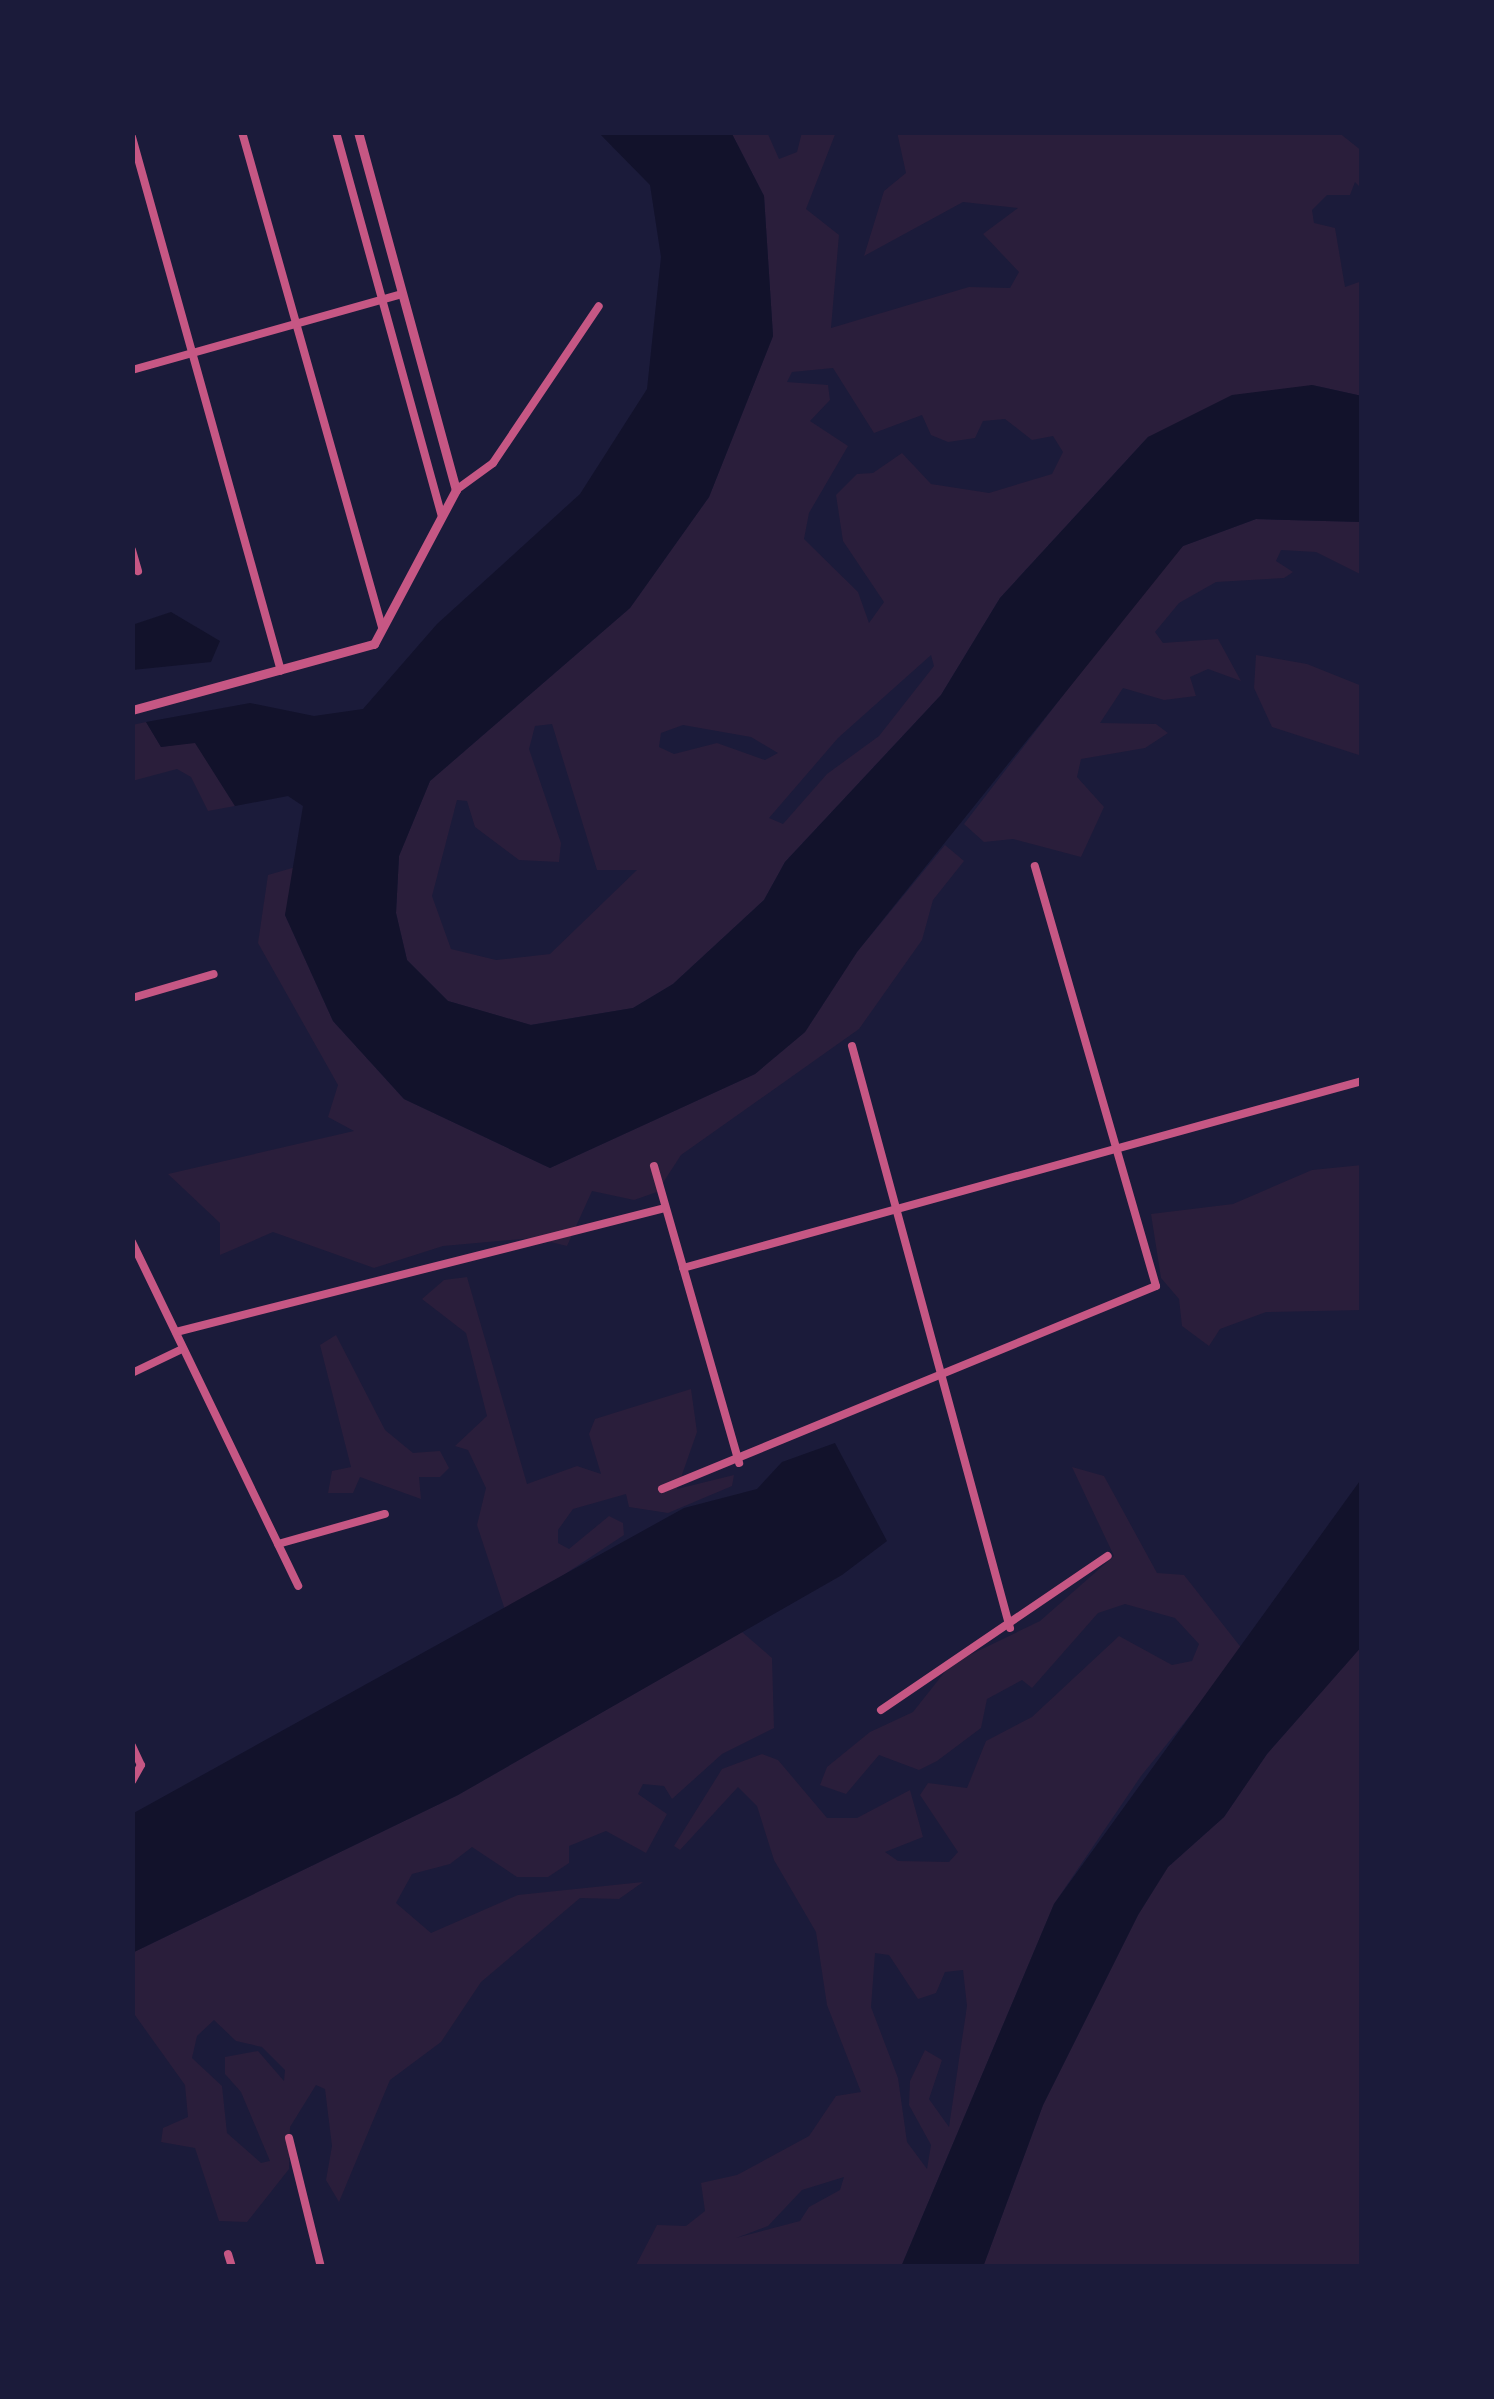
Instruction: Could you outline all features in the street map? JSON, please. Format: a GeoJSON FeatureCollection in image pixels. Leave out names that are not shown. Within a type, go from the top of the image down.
{"type":"FeatureCollection","features":[{"type":"Feature","properties":{"kind":"street"},"geometry":{"type":"LineString","coordinates":[[242,132],[383,632]]}},
{"type":"Feature","properties":{"kind":"street"},"geometry":{"type":"LineString","coordinates":[[336,132],[442,517]]}},
{"type":"Feature","properties":{"kind":"street"},"geometry":{"type":"LineString","coordinates":[[358,132],[456,490]]}},
{"type":"Feature","properties":{"kind":"street"},"geometry":{"type":"LineString","coordinates":[[132,137],[281,670]]}},
{"type":"Feature","properties":{"kind":"street"},"geometry":{"type":"LineString","coordinates":[[132,370],[403,294]]}},
{"type":"Feature","properties":{"kind":"street"},"geometry":{"type":"LineString","coordinates":[[132,710],[374,644],[456,490],[493,464],[599,306]]}},
{"type":"Feature","properties":{"kind":"street"},"geometry":{"type":"LineString","coordinates":[[132,550],[138,571]]}},
{"type":"Feature","properties":{"kind":"street"},"geometry":{"type":"LineString","coordinates":[[662,1489],[739,1463],[944,1370],[1156,1286],[1035,866]]}},
{"type":"Feature","properties":{"kind":"street"},"geometry":{"type":"LineString","coordinates":[[132,998],[214,974]]}},
{"type":"Feature","properties":{"kind":"street"},"geometry":{"type":"LineString","coordinates":[[852,1046],[944,1370],[1010,1628]]}},
{"type":"Feature","properties":{"kind":"street"},"geometry":{"type":"LineString","coordinates":[[683,1268],[1362,1081]]}},
{"type":"Feature","properties":{"kind":"street"},"geometry":{"type":"LineString","coordinates":[[654,1166],[739,1463]]}},
{"type":"Feature","properties":{"kind":"street"},"geometry":{"type":"LineString","coordinates":[[176,1332],[665,1208]]}},
{"type":"Feature","properties":{"kind":"street"},"geometry":{"type":"LineString","coordinates":[[132,1241],[298,1586]]}},
{"type":"Feature","properties":{"kind":"street"},"geometry":{"type":"LineString","coordinates":[[132,1373],[182,1349]]}},
{"type":"Feature","properties":{"kind":"street"},"geometry":{"type":"LineString","coordinates":[[278,1544],[385,1514]]}},
{"type":"Feature","properties":{"kind":"street"},"geometry":{"type":"LineString","coordinates":[[881,1710],[1010,1628],[1108,1556]]}},
{"type":"Feature","properties":{"kind":"street"},"geometry":{"type":"LineString","coordinates":[[132,1746],[141,1765],[132,1781]]}},
{"type":"Feature","properties":{"kind":"street"},"geometry":{"type":"LineString","coordinates":[[289,2138],[321,2267]]}},
{"type":"Feature","properties":{"kind":"street"},"geometry":{"type":"LineString","coordinates":[[228,2254],[232,2267]]}},
{"type":"Feature","properties":{"kind":"shaded area"},"geometry":{"type":"Polygon","coordinates":[[[598,132],[731,132],[764,196],[773,336],[709,497],[630,608],[430,781],[399,856],[396,913],[407,960],[448,1001],[531,1025],[633,1008],[673,984],[764,900],[785,862],[941,695],[1000,598],[1148,437],[1232,395],[1312,385],[1362,396],[1362,522],[1256,519],[1183,546],[857,952],[805,1032],[755,1074],[550,1168],[404,1099],[333,1021],[285,915],[303,806],[288,796],[235,806],[195,743],[161,747],[146,722],[250,703],[314,716],[363,709],[437,624],[580,494],[647,389],[661,257],[650,185],[598,132]]]}},
{"type":"Feature","properties":{"kind":"shaded area"},"geometry":{"type":"Polygon","coordinates":[[[731,132],[767,132],[779,159],[797,152],[802,132],[836,132],[806,209],[839,235],[831,328],[969,287],[1010,288],[1019,272],[983,234],[1018,208],[963,202],[864,256],[884,191],[906,173],[897,132],[1338,132],[1362,151],[1362,189],[1355,182],[1350,195],[1327,195],[1312,210],[1314,223],[1335,228],[1345,287],[1362,281],[1362,396],[1312,385],[1148,437],[1000,598],[941,695],[785,862],[764,900],[673,984],[633,1008],[530,1025],[448,1001],[407,960],[396,913],[399,856],[430,781],[630,608],[709,497],[773,336],[764,196],[731,132]],[[833,368],[792,372],[787,382],[828,385],[830,400],[810,421],[848,446],[809,513],[804,539],[858,592],[869,623],[884,602],[843,541],[836,495],[857,474],[873,473],[902,453],[931,484],[989,493],[1052,474],[1063,452],[1053,436],[1032,440],[1005,419],[983,421],[975,438],[948,442],[931,435],[922,415],[874,433],[833,368]],[[931,655],[838,738],[769,818],[783,824],[827,774],[879,736],[934,666],[931,655]],[[552,724],[535,726],[529,749],[561,843],[559,862],[519,860],[475,827],[467,801],[457,800],[432,896],[451,949],[496,960],[550,954],[637,870],[597,870],[552,724]],[[683,725],[661,733],[659,747],[674,754],[717,743],[765,760],[778,753],[751,737],[683,725]]]}},
{"type":"Feature","properties":{"kind":"shaded area"},"geometry":{"type":"Polygon","coordinates":[[[1256,519],[1362,522],[1362,575],[1316,552],[1281,550],[1276,561],[1293,572],[1284,578],[1216,582],[1179,603],[1155,632],[1163,643],[1218,639],[1241,681],[1208,669],[1190,677],[1196,696],[1164,700],[1123,688],[1100,723],[1156,724],[1168,733],[1145,748],[1081,759],[1077,777],[1104,807],[1081,857],[1013,839],[984,842],[964,824],[1154,577],[1183,546],[1256,519]]]}},
{"type":"Feature","properties":{"kind":"shaded area"},"geometry":{"type":"Polygon","coordinates":[[[171,612],[220,641],[211,662],[132,670],[132,625],[171,612]]]}},
{"type":"Feature","properties":{"kind":"shaded area"},"geometry":{"type":"Polygon","coordinates":[[[1256,655],[1307,664],[1362,686],[1362,756],[1272,727],[1254,688],[1256,655]]]}},
{"type":"Feature","properties":{"kind":"shaded area"},"geometry":{"type":"Polygon","coordinates":[[[146,722],[161,747],[195,742],[235,806],[208,811],[191,777],[177,769],[132,781],[132,725],[146,722]]]}},
{"type":"Feature","properties":{"kind":"shaded area"},"geometry":{"type":"Polygon","coordinates":[[[945,845],[964,861],[933,900],[922,940],[859,1029],[681,1155],[657,1192],[634,1200],[592,1191],[567,1246],[534,1238],[443,1246],[374,1268],[273,1232],[220,1255],[220,1223],[168,1174],[354,1131],[328,1117],[338,1085],[258,943],[268,875],[299,866],[285,915],[333,1021],[404,1099],[550,1168],[755,1074],[805,1032],[857,952],[945,845]]]}},
{"type":"Feature","properties":{"kind":"shaded area"},"geometry":{"type":"Polygon","coordinates":[[[1362,1165],[1362,1310],[1266,1312],[1220,1329],[1209,1346],[1182,1326],[1179,1299],[1161,1278],[1151,1214],[1233,1204],[1312,1170],[1362,1165]]]}},
{"type":"Feature","properties":{"kind":"shaded area"},"geometry":{"type":"Polygon","coordinates":[[[467,1277],[527,1484],[577,1466],[601,1474],[589,1434],[595,1419],[691,1389],[697,1432],[677,1489],[734,1475],[732,1486],[668,1513],[629,1507],[626,1494],[573,1509],[558,1530],[558,1543],[569,1549],[609,1516],[623,1523],[624,1535],[506,1613],[477,1525],[486,1488],[468,1450],[455,1446],[487,1416],[466,1333],[422,1299],[444,1280],[467,1277]]]}},
{"type":"Feature","properties":{"kind":"shaded area"},"geometry":{"type":"Polygon","coordinates":[[[336,1335],[385,1430],[413,1453],[440,1451],[449,1468],[440,1477],[419,1477],[421,1499],[360,1477],[353,1493],[328,1493],[332,1471],[351,1467],[320,1345],[336,1335]]]}},
{"type":"Feature","properties":{"kind":"shaded area"},"geometry":{"type":"Polygon","coordinates":[[[835,1443],[887,1541],[842,1575],[458,1795],[132,1953],[132,1814],[684,1508],[757,1489],[782,1462],[835,1443]]]}},
{"type":"Feature","properties":{"kind":"shaded area"},"geometry":{"type":"Polygon","coordinates":[[[1072,1467],[1104,1476],[1157,1573],[1184,1575],[1243,1650],[1141,1776],[1054,1904],[901,2267],[635,2267],[657,2225],[686,2226],[705,2211],[701,2183],[737,2175],[809,2136],[836,2096],[861,2092],[827,2005],[816,1932],[774,1860],[757,1806],[738,1787],[680,1850],[674,1846],[722,1769],[762,1754],[778,1760],[827,1818],[857,1818],[910,1790],[923,1837],[885,1852],[898,1861],[949,1862],[958,1852],[920,1795],[928,1783],[967,1788],[986,1741],[1032,1717],[1119,1636],[1172,1665],[1192,1661],[1199,1644],[1175,1618],[1125,1604],[1098,1613],[1032,1688],[1022,1680],[987,1699],[981,1728],[919,1770],[879,1755],[846,1794],[820,1785],[827,1767],[870,1732],[913,1712],[951,1664],[1040,1621],[1114,1556],[1072,1467]],[[875,1953],[871,2007],[898,2078],[907,2142],[927,2169],[931,2145],[909,2105],[910,2081],[925,2050],[942,2060],[929,2099],[949,2127],[967,2006],[963,1970],[945,1972],[936,1993],[918,1999],[889,1955],[875,1953]],[[844,2177],[802,2190],[768,2226],[736,2238],[800,2221],[809,2207],[840,2190],[844,2177]]]}},
{"type":"Feature","properties":{"kind":"shaded area"},"geometry":{"type":"Polygon","coordinates":[[[1362,1478],[1362,1646],[1267,1754],[1224,1817],[1168,1867],[1138,1915],[1043,2105],[983,2267],[901,2267],[1054,1904],[1362,1478]]]}},
{"type":"Feature","properties":{"kind":"shaded area"},"geometry":{"type":"Polygon","coordinates":[[[742,1632],[772,1658],[774,1728],[722,1754],[672,1799],[664,1786],[643,1784],[638,1794],[667,1814],[646,1853],[606,1831],[569,1846],[569,1863],[548,1877],[517,1877],[472,1847],[450,1864],[412,1874],[396,1903],[431,1933],[518,1895],[643,1882],[619,1899],[580,1898],[481,1982],[441,2042],[390,2080],[339,2202],[326,2180],[332,2146],[325,2089],[316,2085],[290,2127],[289,2169],[247,2222],[219,2221],[195,2148],[161,2142],[163,2128],[188,2117],[185,2085],[132,2011],[132,1953],[458,1795],[742,1632]],[[214,2020],[197,2036],[192,2058],[222,2086],[227,2133],[261,2163],[270,2161],[241,2092],[225,2074],[225,2057],[258,2051],[284,2081],[285,2070],[262,2047],[236,2041],[214,2020]]]}},
{"type":"Feature","properties":{"kind":"shaded area"},"geometry":{"type":"Polygon","coordinates":[[[1362,1646],[1362,2267],[983,2267],[1043,2105],[1138,1915],[1168,1867],[1224,1817],[1267,1754],[1362,1646]]]}}]}
